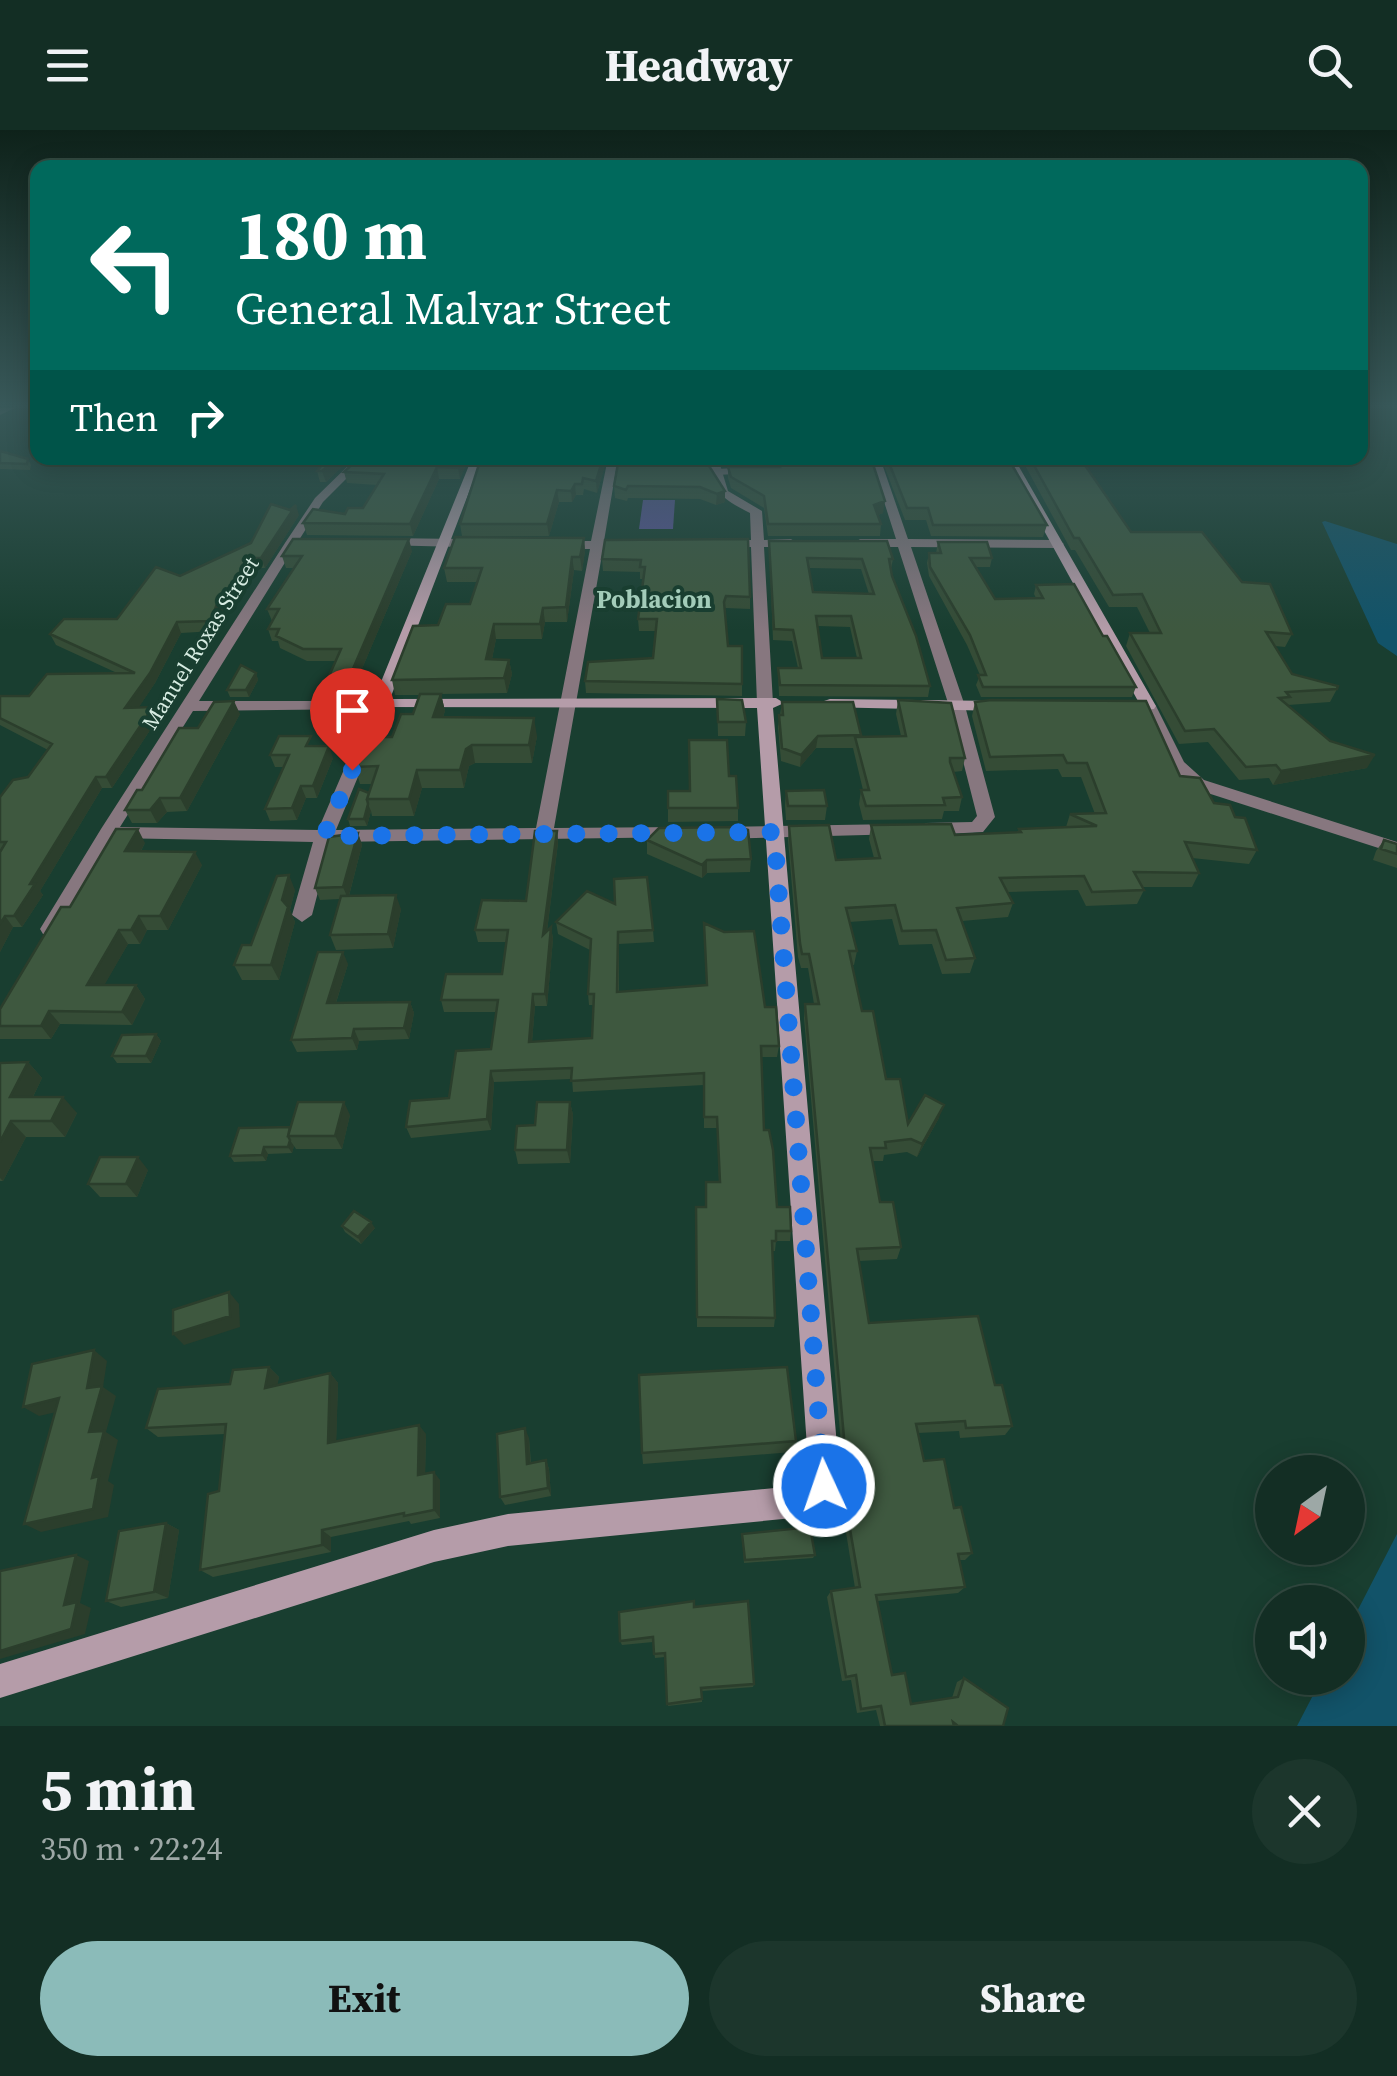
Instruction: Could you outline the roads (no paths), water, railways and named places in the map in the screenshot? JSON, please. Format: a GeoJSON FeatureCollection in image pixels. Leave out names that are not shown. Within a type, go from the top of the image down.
{"type":"FeatureCollection","features":[{"type":"Feature","properties":{"kind":"street"},"geometry":{"type":"LineString","coordinates":[[291,543],[319,500],[337,482]]}},
{"type":"Feature","properties":{"kind":"street"},"geometry":{"type":"LineString","coordinates":[[302,914],[324,836],[467,482]]}},
{"type":"Feature","properties":{"kind":"street"},"geometry":{"type":"LineString","coordinates":[[544,834],[608,482]]}},
{"type":"Feature","properties":{"kind":"street"},"geometry":{"type":"LineString","coordinates":[[0,1681],[434,1546],[508,1530],[814,1500],[820,1494],[825,1480],[774,832],[756,512],[728,500],[721,482]]}},
{"type":"Feature","properties":{"kind":"street"},"geometry":{"type":"LineString","coordinates":[[107,833],[324,836],[774,832],[971,828],[984,824],[986,817],[957,706],[883,482]]}},
{"type":"Feature","properties":{"kind":"street"},"geometry":{"type":"LineString","coordinates":[[1024,482],[1186,776],[1216,792],[1397,848]]}},
{"type":"Feature","properties":{"kind":"street","name":"Manuel Roxas Street"},"geometry":{"type":"LineString","coordinates":[[39,949],[107,833],[291,543],[336,542]]}},
{"type":"Feature","properties":{"kind":"street"},"geometry":{"type":"LineString","coordinates":[[372,542],[480,544]]}},
{"type":"Feature","properties":{"kind":"street"},"geometry":{"type":"LineString","coordinates":[[704,544],[813,543]]}},
{"type":"Feature","properties":{"kind":"street"},"geometry":{"type":"LineString","coordinates":[[849,543],[1058,544]]}},
{"type":"Feature","properties":{"kind":"street"},"geometry":{"type":"LineString","coordinates":[[537,544],[649,544]]}},
{"type":"Feature","properties":{"kind":"street"},"geometry":{"type":"LineString","coordinates":[[188,706],[568,702],[1014,706]]}},
{"type":"Feature","properties":{"kind":"street"},"geometry":{"type":"LineString","coordinates":[[1110,706],[1148,706]]}},
{"type":"Feature","properties":{"kind":"water"},"geometry":{"type":"Polygon","coordinates":[[[1322,522],[1397,544],[1397,656],[1378,643],[1322,522]]]}},
{"type":"Feature","properties":{"kind":"water"},"geometry":{"type":"Polygon","coordinates":[[[1397,1534],[1397,1726],[1297,1726],[1313,1695],[1365,1695],[1365,1596],[1397,1534]]]}},
{"type":"Feature","properties":{"kind":"district","name":"Poblacion"},"geometry":{"type":"Point","coordinates":[654,599]}}]}
